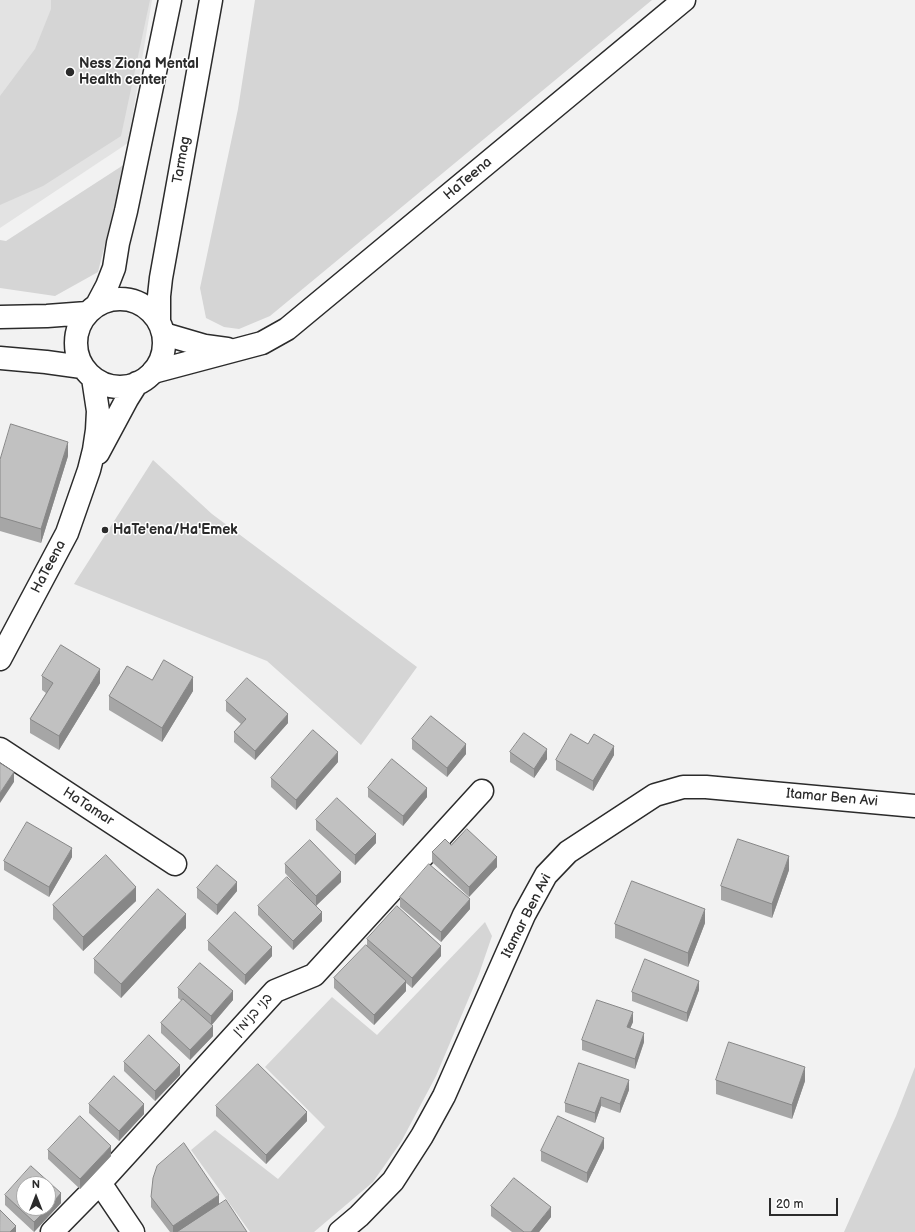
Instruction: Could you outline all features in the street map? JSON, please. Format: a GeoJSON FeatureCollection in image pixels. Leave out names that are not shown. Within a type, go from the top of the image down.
{"type":"FeatureCollection","features":[{"type":"Feature","properties":{"kind":"street"},"geometry":{"type":"LineString","coordinates":[[87,373],[77,356],[75,345],[76,333],[80,322],[92,308],[107,286],[114,268],[170,0]]}},
{"type":"Feature","properties":{"kind":"street","name":"Tarmag"},"geometry":{"type":"LineString","coordinates":[[161,328],[159,296],[161,278],[211,0]]}},
{"type":"Feature","properties":{"kind":"street","name":"HaTeena"},"geometry":{"type":"LineString","coordinates":[[89,470],[127,399],[145,378],[262,343],[287,329],[684,0]]}},
{"type":"Feature","properties":{"kind":"street"},"geometry":{"type":"LineString","coordinates":[[0,317],[47,316],[92,308],[111,299],[125,298],[139,302],[151,310],[161,328],[164,348],[160,361],[145,378],[126,387],[114,387],[103,384],[87,373],[39,362],[0,358]]}},
{"type":"Feature","properties":{"kind":"street","name":"HaTeena"},"geometry":{"type":"LineString","coordinates":[[161,328],[205,346],[225,349],[245,348]]}},
{"type":"Feature","properties":{"kind":"street","name":"HaTeena"},"geometry":{"type":"LineString","coordinates":[[0,659],[67,533],[89,470],[98,424],[97,398],[87,373]]}},
{"type":"Feature","properties":{"kind":"street","name":"HaTamar"},"geometry":{"type":"LineString","coordinates":[[0,749],[176,864]]}},
{"type":"Feature","properties":{"kind":"street","name":"Itamar Ben Avi"},"geometry":{"type":"LineString","coordinates":[[340,1232],[359,1216],[393,1181],[422,1136],[444,1096],[524,915],[546,875],[568,852],[655,795],[683,787],[706,787],[915,806]]}},
{"type":"Feature","properties":{"kind":"street","name":"בני בנימין"},"geometry":{"type":"LineString","coordinates":[[52,1232],[100,1183],[275,991],[314,975],[482,791]]}},
{"type":"Feature","properties":{"kind":"street"},"geometry":{"type":"LineString","coordinates":[[100,1183],[133,1232]]}},
{"type":"Feature","properties":{"kind":"shaded area","name":"Ness Ziona Mental Health center"},"geometry":{"type":"Polygon","coordinates":[[[0,0],[152,0],[128,143],[0,228],[0,0]]]}},
{"type":"Feature","properties":{"kind":"shaded area","name":"Ness Ziona Mental Health center"},"geometry":{"type":"Polygon","coordinates":[[[51,0],[150,0],[121,136],[43,186],[0,205],[0,96],[35,49],[51,9],[51,0]]]}},
{"type":"Feature","properties":{"kind":"shaded area"},"geometry":{"type":"Polygon","coordinates":[[[255,0],[652,0],[270,316],[239,329],[224,327],[206,318],[200,288],[238,109],[255,0]]]}},
{"type":"Feature","properties":{"kind":"shaded area"},"geometry":{"type":"Polygon","coordinates":[[[125,164],[98,272],[55,296],[0,288],[0,240],[6,241],[125,164]]]}},
{"type":"Feature","properties":{"kind":"shaded area"},"geometry":{"type":"Polygon","coordinates":[[[153,460],[212,514],[417,667],[361,745],[267,661],[74,584],[153,460]]]}},
{"type":"Feature","properties":{"kind":"shaded area"},"geometry":{"type":"Polygon","coordinates":[[[485,922],[492,936],[479,974],[436,1076],[401,1142],[373,1182],[314,1232],[250,1232],[191,1150],[215,1130],[278,1179],[325,1127],[265,1067],[332,997],[377,1035],[485,922]]]}},
{"type":"Feature","properties":{"kind":"shaded area"},"geometry":{"type":"Polygon","coordinates":[[[915,1067],[915,1232],[844,1232],[896,1116],[915,1067]]]}},
{"type":"Feature","properties":{"kind":"building"},"geometry":{"type":"Polygon","coordinates":[[[11,424],[68,442],[41,529],[0,517],[0,460],[11,424]]]}},
{"type":"Feature","properties":{"kind":"building"},"geometry":{"type":"Polygon","coordinates":[[[61,645],[100,669],[59,736],[30,719],[53,683],[42,676],[61,645]]]}},
{"type":"Feature","properties":{"kind":"building"},"geometry":{"type":"Polygon","coordinates":[[[164,660],[193,677],[162,728],[109,696],[127,666],[152,680],[164,660]]]}},
{"type":"Feature","properties":{"kind":"building"},"geometry":{"type":"Polygon","coordinates":[[[247,678],[288,714],[255,751],[234,732],[246,719],[226,701],[247,678]]]}},
{"type":"Feature","properties":{"kind":"building"},"geometry":{"type":"Polygon","coordinates":[[[431,716],[466,744],[447,768],[412,739],[431,716]]]}},
{"type":"Feature","properties":{"kind":"building"},"geometry":{"type":"Polygon","coordinates":[[[313,730],[338,752],[296,800],[271,778],[313,730]]]}},
{"type":"Feature","properties":{"kind":"building"},"geometry":{"type":"Polygon","coordinates":[[[524,733],[547,749],[534,769],[510,752],[524,733]]]}},
{"type":"Feature","properties":{"kind":"building"},"geometry":{"type":"Polygon","coordinates":[[[571,734],[588,744],[594,734],[614,746],[593,781],[556,760],[571,734]]]}},
{"type":"Feature","properties":{"kind":"building"},"geometry":{"type":"Polygon","coordinates":[[[392,759],[427,788],[403,816],[368,788],[392,759]]]}},
{"type":"Feature","properties":{"kind":"building"},"geometry":{"type":"Polygon","coordinates":[[[0,763],[14,772],[0,793],[0,763]]]}},
{"type":"Feature","properties":{"kind":"building"},"geometry":{"type":"Polygon","coordinates":[[[337,798],[376,834],[355,855],[316,820],[337,798]]]}},
{"type":"Feature","properties":{"kind":"building"},"geometry":{"type":"Polygon","coordinates":[[[27,822],[72,848],[49,887],[4,861],[27,822]]]}},
{"type":"Feature","properties":{"kind":"building"},"geometry":{"type":"Polygon","coordinates":[[[467,829],[497,857],[469,887],[432,852],[445,839],[451,845],[467,829]]]}},
{"type":"Feature","properties":{"kind":"building"},"geometry":{"type":"Polygon","coordinates":[[[738,839],[789,856],[772,904],[721,886],[738,839]]]}},
{"type":"Feature","properties":{"kind":"building"},"geometry":{"type":"Polygon","coordinates":[[[310,840],[341,872],[316,896],[285,864],[310,840]]]}},
{"type":"Feature","properties":{"kind":"building"},"geometry":{"type":"Polygon","coordinates":[[[106,855],[136,887],[83,937],[53,905],[106,855]]]}},
{"type":"Feature","properties":{"kind":"building"},"geometry":{"type":"Polygon","coordinates":[[[429,864],[470,899],[441,932],[400,897],[429,864]]]}},
{"type":"Feature","properties":{"kind":"building"},"geometry":{"type":"Polygon","coordinates":[[[217,865],[237,882],[217,905],[197,888],[217,865]]]}},
{"type":"Feature","properties":{"kind":"building"},"geometry":{"type":"Polygon","coordinates":[[[287,877],[322,912],[293,941],[258,906],[287,877]]]}},
{"type":"Feature","properties":{"kind":"building"},"geometry":{"type":"Polygon","coordinates":[[[632,881],[705,909],[688,953],[615,924],[632,881]]]}},
{"type":"Feature","properties":{"kind":"building"},"geometry":{"type":"Polygon","coordinates":[[[158,889],[186,914],[121,984],[94,959],[158,889]]]}},
{"type":"Feature","properties":{"kind":"building"},"geometry":{"type":"Polygon","coordinates":[[[397,906],[441,946],[412,978],[367,939],[397,906]]]}},
{"type":"Feature","properties":{"kind":"building"},"geometry":{"type":"Polygon","coordinates":[[[235,912],[272,947],[245,975],[208,941],[235,912]]]}},
{"type":"Feature","properties":{"kind":"building"},"geometry":{"type":"Polygon","coordinates":[[[366,945],[406,981],[374,1015],[334,978],[366,945]]]}},
{"type":"Feature","properties":{"kind":"building"},"geometry":{"type":"Polygon","coordinates":[[[645,959],[699,981],[687,1013],[632,992],[645,959]]]}},
{"type":"Feature","properties":{"kind":"building"},"geometry":{"type":"Polygon","coordinates":[[[200,963],[233,991],[211,1016],[178,988],[200,963]]]}},
{"type":"Feature","properties":{"kind":"building"},"geometry":{"type":"Polygon","coordinates":[[[183,999],[213,1026],[190,1050],[161,1023],[183,999]]]}},
{"type":"Feature","properties":{"kind":"building"},"geometry":{"type":"Polygon","coordinates":[[[597,1000],[633,1012],[627,1027],[644,1033],[635,1059],[582,1040],[597,1000]]]}},
{"type":"Feature","properties":{"kind":"building"},"geometry":{"type":"Polygon","coordinates":[[[149,1035],[180,1065],[155,1091],[124,1062],[149,1035]]]}},
{"type":"Feature","properties":{"kind":"building"},"geometry":{"type":"Polygon","coordinates":[[[729,1042],[805,1067],[792,1105],[716,1080],[729,1042]]]}},
{"type":"Feature","properties":{"kind":"building"},"geometry":{"type":"Polygon","coordinates":[[[579,1063],[629,1080],[620,1104],[601,1097],[595,1113],[565,1103],[579,1063]]]}},
{"type":"Feature","properties":{"kind":"building"},"geometry":{"type":"Polygon","coordinates":[[[258,1064],[307,1112],[266,1155],[216,1106],[258,1064]]]}},
{"type":"Feature","properties":{"kind":"building"},"geometry":{"type":"Polygon","coordinates":[[[114,1076],[144,1104],[119,1131],[89,1104],[114,1076]]]}},
{"type":"Feature","properties":{"kind":"building"},"geometry":{"type":"Polygon","coordinates":[[[80,1116],[111,1146],[80,1179],[48,1150],[80,1116]]]}},
{"type":"Feature","properties":{"kind":"building"},"geometry":{"type":"Polygon","coordinates":[[[558,1116],[604,1138],[587,1173],[541,1151],[558,1116]]]}},
{"type":"Feature","properties":{"kind":"building"},"geometry":{"type":"Polygon","coordinates":[[[184,1143],[219,1195],[173,1226],[151,1197],[153,1178],[157,1166],[184,1143]]]}},
{"type":"Feature","properties":{"kind":"building"},"geometry":{"type":"Polygon","coordinates":[[[31,1166],[42,1176],[22,1176],[31,1166]]]}},
{"type":"Feature","properties":{"kind":"building"},"geometry":{"type":"Polygon","coordinates":[[[514,1178],[551,1207],[531,1232],[524,1232],[491,1206],[514,1178]]]}},
{"type":"Feature","properties":{"kind":"building"},"geometry":{"type":"Polygon","coordinates":[[[16,1183],[16,1205],[5,1195],[16,1183]]]}},
{"type":"Feature","properties":{"kind":"building"},"geometry":{"type":"Polygon","coordinates":[[[56,1188],[61,1193],[56,1199],[56,1188]]]}},
{"type":"Feature","properties":{"kind":"building"},"geometry":{"type":"Polygon","coordinates":[[[226,1200],[247,1232],[177,1232],[226,1200]]]}},
{"type":"Feature","properties":{"kind":"building"},"geometry":{"type":"Polygon","coordinates":[[[0,1210],[16,1226],[10,1232],[0,1232],[0,1210]]]}},
{"type":"Feature","properties":{"kind":"building"},"geometry":{"type":"Polygon","coordinates":[[[28,1216],[40,1216],[34,1222],[28,1216]]]}},
{"type":"Feature","properties":{"kind":"place","name":"Ness Ziona Mental Health center"},"geometry":{"type":"Point","coordinates":[70,72]}},
{"type":"Feature","properties":{"kind":"place","name":"HaTe'ena/Ha'Emek"},"geometry":{"type":"Point","coordinates":[105,530]}}]}
